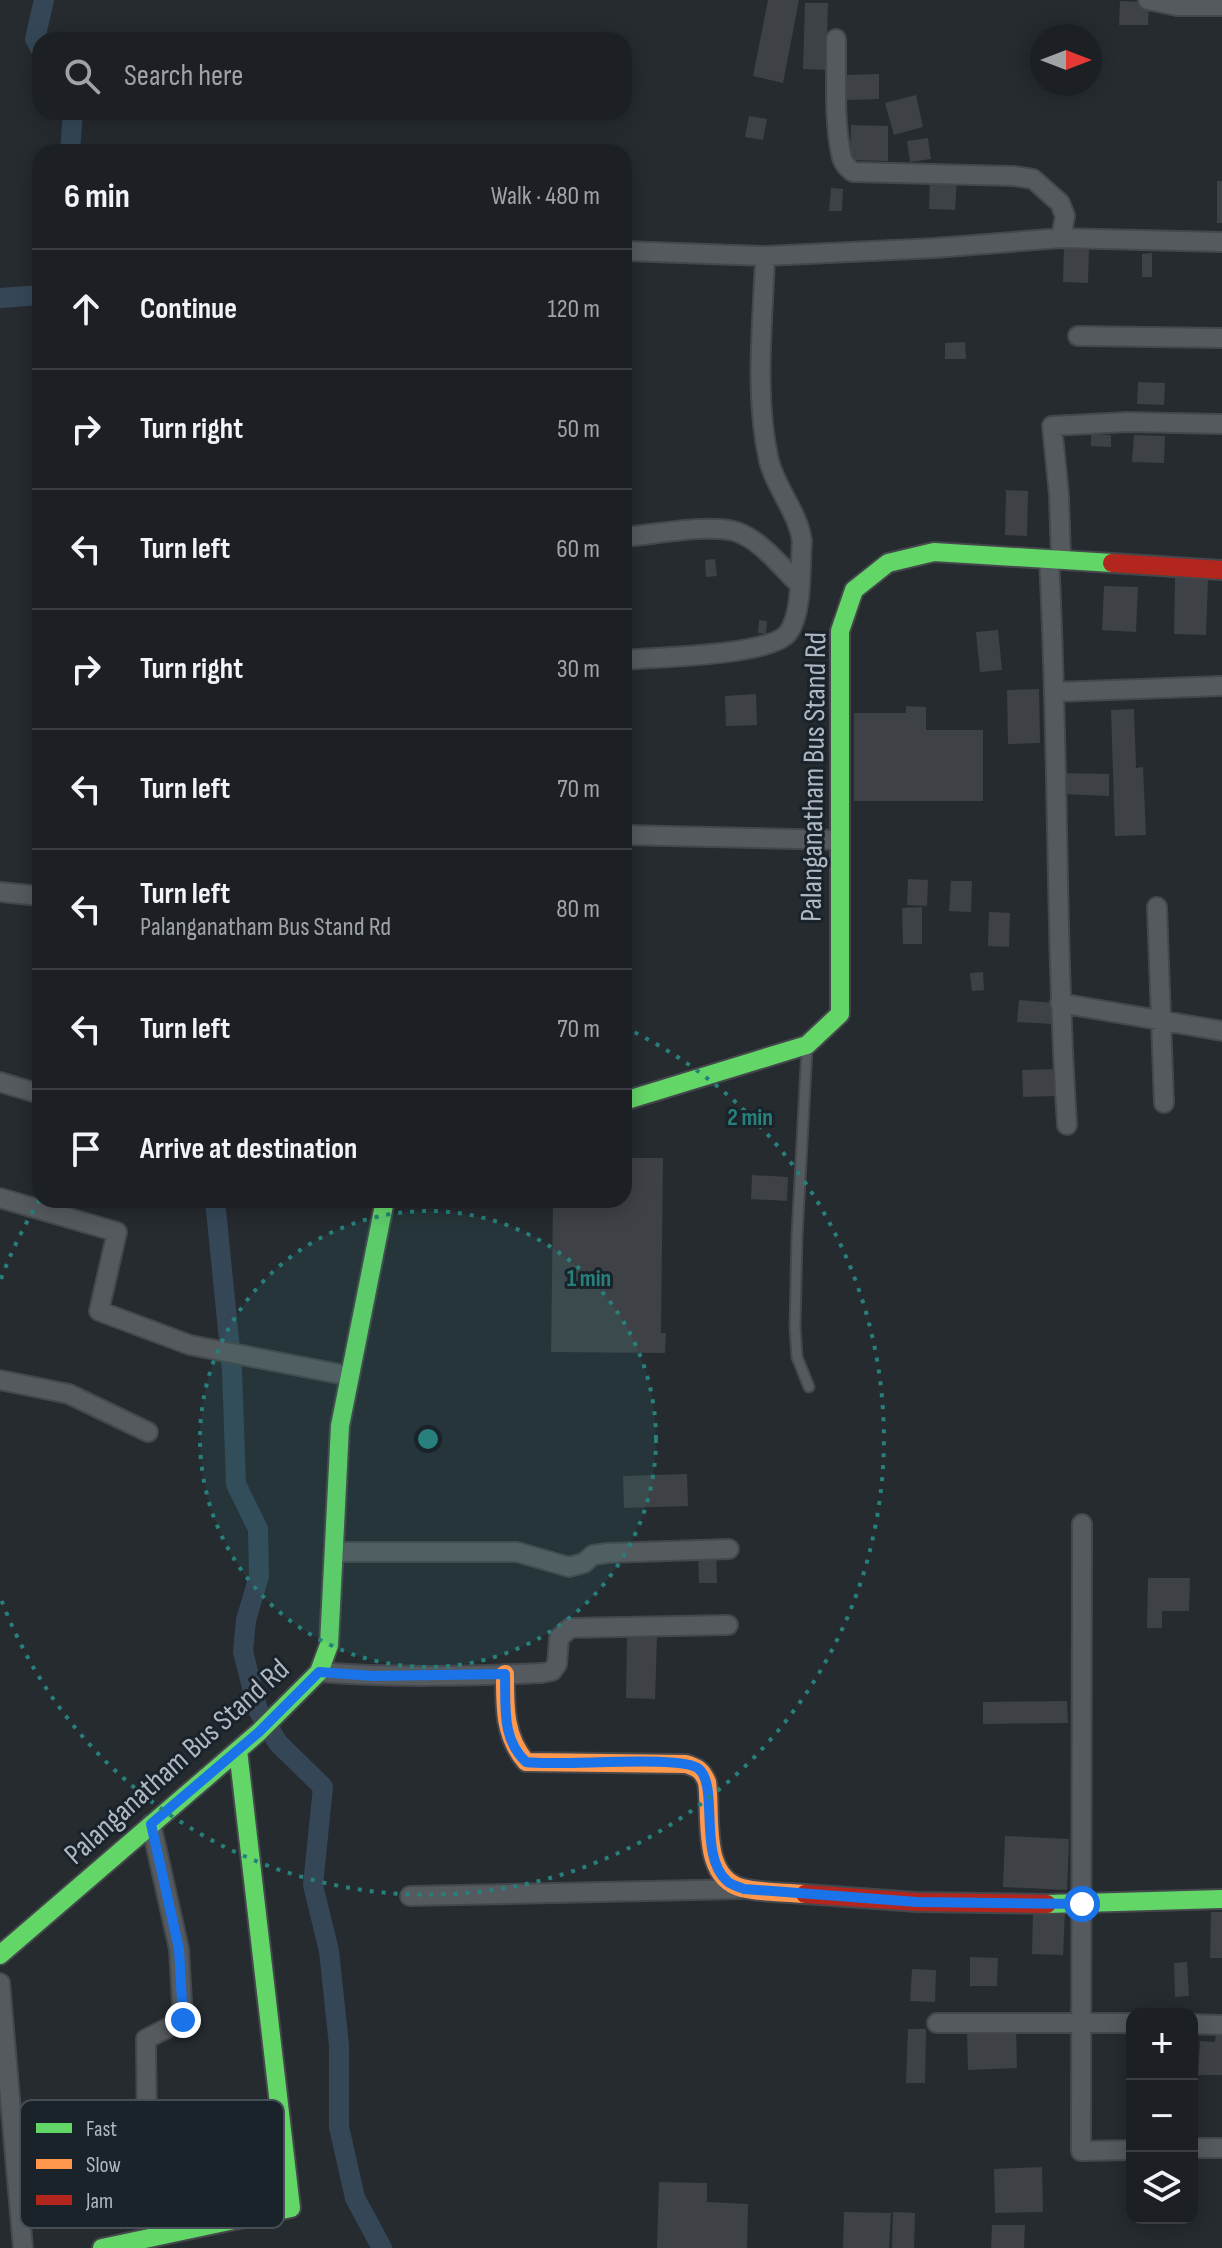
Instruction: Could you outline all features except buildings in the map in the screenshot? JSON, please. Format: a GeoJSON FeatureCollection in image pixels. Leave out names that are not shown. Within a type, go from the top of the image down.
{"type":"FeatureCollection","features":[{"type":"Feature","properties":{"kind":"street"},"geometry":{"type":"LineString","coordinates":[[1148,0],[1177,6],[1222,6]]}},
{"type":"Feature","properties":{"kind":"street"},"geometry":{"type":"LineString","coordinates":[[836,39],[838,116],[842,161],[847,168],[853,172],[1033,179],[1060,203],[1065,216],[1061,238]]}},
{"type":"Feature","properties":{"kind":"street"},"geometry":{"type":"LineString","coordinates":[[632,251],[765,256],[1061,238],[1222,242]]}},
{"type":"Feature","properties":{"kind":"street"},"geometry":{"type":"LineString","coordinates":[[632,659],[754,649],[776,643],[789,632],[796,616],[800,529],[772,470],[765,431],[762,387],[765,256]]}},
{"type":"Feature","properties":{"kind":"street"},"geometry":{"type":"LineString","coordinates":[[1078,336],[1222,338]]}},
{"type":"Feature","properties":{"kind":"street"},"geometry":{"type":"LineString","coordinates":[[1067,1125],[1060,1003],[1055,692],[1055,560],[1059,495],[1052,426],[1127,422],[1222,424]]}},
{"type":"Feature","properties":{"kind":"street"},"geometry":{"type":"LineString","coordinates":[[632,536],[710,529],[736,531],[760,546],[799,584]]}},
{"type":"Feature","properties":{"kind":"street","name":"Palanganatham Bus Stand Rd"},"geometry":{"type":"LineString","coordinates":[[632,1099],[807,1045],[840,1014],[840,631],[854,590],[888,563],[934,552],[1222,570]]}},
{"type":"Feature","properties":{"kind":"street"},"geometry":{"type":"LineString","coordinates":[[1055,692],[1222,686]]}},
{"type":"Feature","properties":{"kind":"street"},"geometry":{"type":"LineString","coordinates":[[632,835],[840,840]]}},
{"type":"Feature","properties":{"kind":"street"},"geometry":{"type":"LineString","coordinates":[[0,892],[32,895]]}},
{"type":"Feature","properties":{"kind":"street"},"geometry":{"type":"LineString","coordinates":[[1157,907],[1164,1103]]}},
{"type":"Feature","properties":{"kind":"street"},"geometry":{"type":"LineString","coordinates":[[1060,1003],[1222,1031]]}},
{"type":"Feature","properties":{"kind":"street"},"geometry":{"type":"LineString","coordinates":[[0,1082],[32,1092]]}},
{"type":"Feature","properties":{"kind":"street"},"geometry":{"type":"LineString","coordinates":[[0,1198],[32,1207]]}},
{"type":"Feature","properties":{"kind":"street"},"geometry":{"type":"LineString","coordinates":[[34,1208],[117,1232],[99,1311],[190,1345],[350,1376]]}},
{"type":"Feature","properties":{"kind":"street","name":"Palanganatham Bus Stand Rd"},"geometry":{"type":"LineString","coordinates":[[0,1955],[259,1732],[319,1672],[329,1645],[340,1426],[383,1208]]}},
{"type":"Feature","properties":{"kind":"street"},"geometry":{"type":"LineString","coordinates":[[0,1380],[69,1394],[148,1432]]}},
{"type":"Feature","properties":{"kind":"street"},"geometry":{"type":"LineString","coordinates":[[1082,1524],[1081,2151],[1126,2150]]}},
{"type":"Feature","properties":{"kind":"street"},"geometry":{"type":"LineString","coordinates":[[334,1552],[517,1552],[569,1567],[584,1563],[593,1555],[608,1553],[729,1549]]}},
{"type":"Feature","properties":{"kind":"street"},"geometry":{"type":"LineString","coordinates":[[319,1672],[374,1676],[552,1671],[557,1664],[559,1638],[570,1628],[728,1625]]}},
{"type":"Feature","properties":{"kind":"street"},"geometry":{"type":"LineString","coordinates":[[505,1674],[506,1730],[517,1754],[526,1762],[686,1764],[696,1766],[703,1772],[713,1854],[728,1883],[744,1889]]}},
{"type":"Feature","properties":{"kind":"street"},"geometry":{"type":"LineString","coordinates":[[238,1750],[279,2100]]}},
{"type":"Feature","properties":{"kind":"street"},"geometry":{"type":"LineString","coordinates":[[147,2100],[146,2039],[183,2020],[179,1949],[151,1824]]}},
{"type":"Feature","properties":{"kind":"street"},"geometry":{"type":"LineString","coordinates":[[410,1896],[744,1889],[917,1902],[1082,1904],[1222,1899]]}},
{"type":"Feature","properties":{"kind":"street"},"geometry":{"type":"LineString","coordinates":[[0,1983],[20,2213]]}},
{"type":"Feature","properties":{"kind":"street"},"geometry":{"type":"LineString","coordinates":[[937,2023],[1126,2023]]}},
{"type":"Feature","properties":{"kind":"street"},"geometry":{"type":"LineString","coordinates":[[1198,2024],[1222,2025]]}},
{"type":"Feature","properties":{"kind":"street"},"geometry":{"type":"LineString","coordinates":[[284,2148],[291,2208],[284,2209]]}},
{"type":"Feature","properties":{"kind":"street"},"geometry":{"type":"LineString","coordinates":[[1198,2148],[1222,2148]]}},
{"type":"Feature","properties":{"kind":"street"},"geometry":{"type":"LineString","coordinates":[[21,2228],[23,2248]]}},
{"type":"Feature","properties":{"kind":"street"},"geometry":{"type":"LineString","coordinates":[[102,2248],[196,2228]]}},
{"type":"Feature","properties":{"kind":"lane"},"geometry":{"type":"LineString","coordinates":[[807,1045],[795,1327],[797,1357],[809,1387]]}},
{"type":"Feature","properties":{"kind":"waterway"},"geometry":{"type":"LineString","coordinates":[[37,32],[44,0]]}},
{"type":"Feature","properties":{"kind":"waterway"},"geometry":{"type":"LineString","coordinates":[[71,144],[72,120]]}},
{"type":"Feature","properties":{"kind":"waterway"},"geometry":{"type":"LineString","coordinates":[[0,298],[32,296]]}},
{"type":"Feature","properties":{"kind":"waterway"},"geometry":{"type":"LineString","coordinates":[[216,1208],[232,1370],[236,1484],[258,1529],[259,1576],[246,1620],[243,1652],[258,1710],[278,1743],[323,1787],[313,1885],[329,1951],[339,2045],[339,2127],[355,2198],[382,2248]]}},
{"type":"Feature","properties":{"kind":"traffic: fast"},"geometry":{"type":"LineString","coordinates":[[632,1099],[807,1045],[840,1014],[840,631],[854,590],[888,563],[934,552],[1112,563]]}},
{"type":"Feature","properties":{"kind":"traffic: fast"},"geometry":{"type":"LineString","coordinates":[[0,1955],[259,1732],[319,1672],[329,1645],[340,1426],[383,1208]]}},
{"type":"Feature","properties":{"kind":"traffic: fast"},"geometry":{"type":"LineString","coordinates":[[238,1750],[279,2100]]}},
{"type":"Feature","properties":{"kind":"traffic: fast"},"geometry":{"type":"LineString","coordinates":[[1047,1904],[1222,1899]]}},
{"type":"Feature","properties":{"kind":"traffic: fast"},"geometry":{"type":"LineString","coordinates":[[284,2148],[291,2208],[284,2209]]}},
{"type":"Feature","properties":{"kind":"traffic: fast"},"geometry":{"type":"LineString","coordinates":[[102,2248],[196,2228]]}},
{"type":"Feature","properties":{"kind":"traffic: slow"},"geometry":{"type":"LineString","coordinates":[[505,1674],[510,1731],[526,1762],[686,1764],[694,1767],[707,1782],[714,1858],[729,1882],[765,1892],[805,1894]]}},
{"type":"Feature","properties":{"kind":"traffic: jam"},"geometry":{"type":"LineString","coordinates":[[1112,563],[1222,570]]}},
{"type":"Feature","properties":{"kind":"traffic: jam"},"geometry":{"type":"LineString","coordinates":[[805,1894],[917,1902],[1047,1904]]}},
{"type":"Feature","properties":{"kind":"route"},"geometry":{"type":"LineString","coordinates":[[183,2020],[179,1949],[151,1824],[259,1732],[319,1672],[427,1677],[505,1674],[506,1730],[517,1754],[526,1762],[696,1766],[703,1772],[707,1785],[713,1854],[728,1883],[744,1889],[917,1902],[1082,1904]]}}]}
